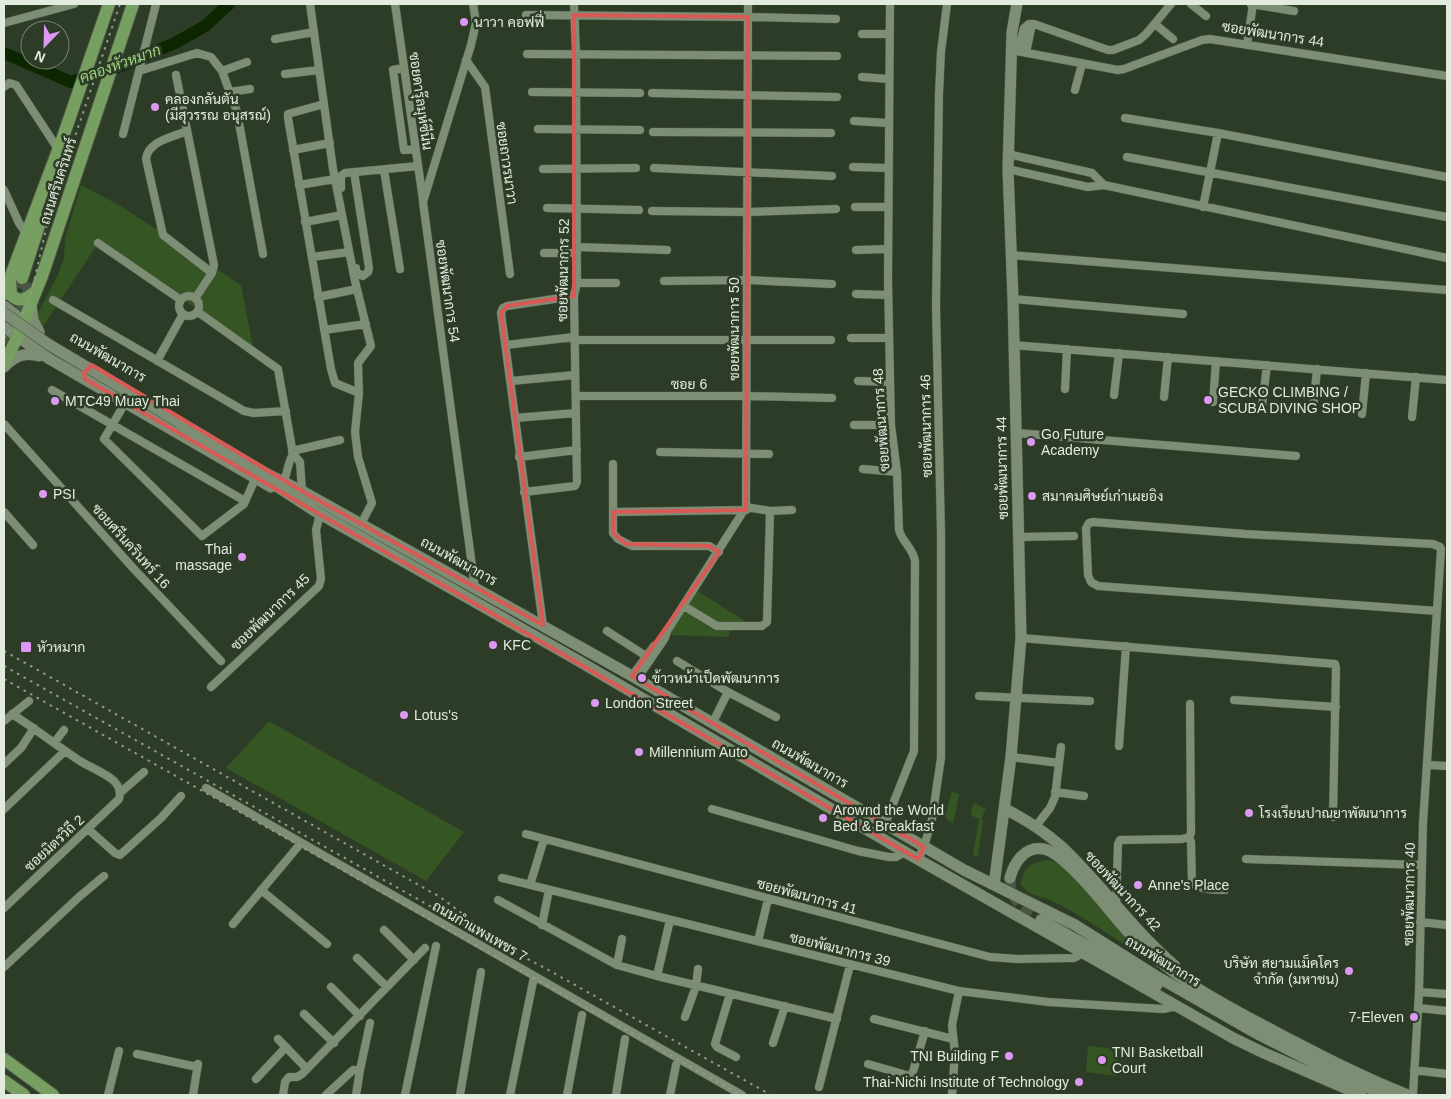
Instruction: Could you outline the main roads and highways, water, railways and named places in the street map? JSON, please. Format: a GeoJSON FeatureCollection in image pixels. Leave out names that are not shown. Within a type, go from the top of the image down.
{"type":"FeatureCollection","features":[{"type":"Feature","properties":{"kind":"main road","name":"ถนนศรีนครินทร์"},"geometry":{"type":"LineString","coordinates":[[4,364],[31,304],[17,285],[27,235],[58,149],[78,101],[109,4]]}},
{"type":"Feature","properties":{"kind":"main road","name":"ซอยพัฒนาการ 44"},"geometry":{"type":"LineString","coordinates":[[994,885],[1011,757],[1021,638],[1017,434],[1008,169],[1018,51],[1012,32],[1017,4]]}},
{"type":"Feature","properties":{"kind":"main road","name":"ถนนศรีนครินทร์"},"geometry":{"type":"LineString","coordinates":[[17,285],[99,95],[132,6]]}},
{"type":"Feature","properties":{"kind":"main road"},"geometry":{"type":"LineString","coordinates":[[17,285],[78,101]]}},
{"type":"Feature","properties":{"kind":"main road"},"geometry":{"type":"LineString","coordinates":[[31,304],[33,320],[39,332]]}},
{"type":"Feature","properties":{"kind":"main road","name":"ถนนพัฒนาการ"},"geometry":{"type":"LineString","coordinates":[[4,306],[39,332],[92,365],[285,478],[297,494]]}},
{"type":"Feature","properties":{"kind":"main road","name":"ถนนพัฒนาการ"},"geometry":{"type":"LineString","coordinates":[[4,313],[48,344],[178,424]]}},
{"type":"Feature","properties":{"kind":"main road","name":"ถนนพัฒนาการ"},"geometry":{"type":"LineString","coordinates":[[4,318],[58,356],[262,471],[297,494],[320,514],[585,665],[905,852],[1233,1038],[1355,1094]]}},
{"type":"Feature","properties":{"kind":"main road","name":"ถนนพัฒนาการ"},"geometry":{"type":"LineString","coordinates":[[4,328],[48,358],[255,479],[297,494],[361,524],[543,625],[924,847],[994,885],[1075,925],[1156,976],[1281,1046],[1338,1075],[1386,1095]]}},
{"type":"Feature","properties":{"kind":"main road"},"geometry":{"type":"LineString","coordinates":[[4,344],[6,355],[4,364]]}},
{"type":"Feature","properties":{"kind":"main road"},"geometry":{"type":"LineString","coordinates":[[4,364],[15,357],[26,354],[48,358]]}},
{"type":"Feature","properties":{"kind":"main road"},"geometry":{"type":"LineString","coordinates":[[85,380],[84,373],[92,365]]}},
{"type":"Feature","properties":{"kind":"main road","name":"ซอยพัฒนาการ 42"},"geometry":{"type":"LineString","coordinates":[[1005,809],[1019,816],[1061,847],[1139,932],[1174,965],[1216,1000]]}},
{"type":"Feature","properties":{"kind":"main road"},"geometry":{"type":"LineString","coordinates":[[1010,878],[1015,864],[1023,854],[1035,849],[1043,849],[1052,853],[1069,866],[1130,934],[1181,979],[1216,1000],[1346,1068],[1408,1095]]}},
{"type":"Feature","properties":{"kind":"main road"},"geometry":{"type":"LineString","coordinates":[[1041,920],[1282,1055],[1306,1071]]}},
{"type":"Feature","properties":{"kind":"main road"},"geometry":{"type":"LineString","coordinates":[[4,1059],[53,1095]]}},
{"type":"Feature","properties":{"kind":"main road"},"geometry":{"type":"LineString","coordinates":[[4,1081],[24,1095]]}},
{"type":"Feature","properties":{"kind":"waterway","name":"คลองหัวหมาก"},"geometry":{"type":"LineString","coordinates":[[4,53],[71,82],[121,66],[175,43],[205,26],[229,4]]}},
{"type":"Feature","properties":{"kind":"tunnel"},"geometry":{"type":"LineString","coordinates":[[4,321],[22,278]]}},
{"type":"Feature","properties":{"kind":"tunnel"},"geometry":{"type":"LineString","coordinates":[[4,343],[21,311],[32,282]]}},
{"type":"Feature","properties":{"kind":"tunnel"},"geometry":{"type":"LineString","coordinates":[[1010,878],[1010,885],[1015,898],[1023,908],[1041,920]]}},
{"type":"Feature","properties":{"kind":"railway"},"geometry":{"type":"LineString","coordinates":[[4,338],[24,311],[31,295],[51,207],[120,4]]}},
{"type":"Feature","properties":{"kind":"railway"},"geometry":{"type":"LineString","coordinates":[[4,651],[440,897],[487,932]]}},
{"type":"Feature","properties":{"kind":"railway"},"geometry":{"type":"LineString","coordinates":[[4,666],[485,937],[543,967],[771,1095]]}},
{"type":"Feature","properties":{"kind":"railway"},"geometry":{"type":"LineString","coordinates":[[4,679],[741,1095]]}},
{"type":"Feature","properties":{"kind":"place","name":"นาวา คอฟฟี่"},"geometry":{"type":"Point","coordinates":[464,22]}},
{"type":"Feature","properties":{"kind":"place","name":"คลองกลันตัน (มีสุวรรณ อนุสรณ์)"},"geometry":{"type":"Point","coordinates":[155,107]}},
{"type":"Feature","properties":{"kind":"place","name":"GECKO CLIMBING / SCUBA DIVING SHOP"},"geometry":{"type":"Point","coordinates":[1208,400]}},
{"type":"Feature","properties":{"kind":"place","name":"MTC49 Muay Thai"},"geometry":{"type":"Point","coordinates":[55,401]}},
{"type":"Feature","properties":{"kind":"place","name":"Go Future Academy"},"geometry":{"type":"Point","coordinates":[1031,442]}},
{"type":"Feature","properties":{"kind":"place","name":"PSI"},"geometry":{"type":"Point","coordinates":[43,494]}},
{"type":"Feature","properties":{"kind":"place","name":"สมาคมศิษย์เก่าเผยอิง"},"geometry":{"type":"Point","coordinates":[1032,496]}},
{"type":"Feature","properties":{"kind":"place","name":"Thai massage"},"geometry":{"type":"Point","coordinates":[242,557]}},
{"type":"Feature","properties":{"kind":"place","name":"KFC"},"geometry":{"type":"Point","coordinates":[493,645]}},
{"type":"Feature","properties":{"kind":"place","name":"หัวหมาก"},"geometry":{"type":"Point","coordinates":[26,647]}},
{"type":"Feature","properties":{"kind":"place","name":"ข้าวหน้าเป็ดพัฒนาการ"},"geometry":{"type":"Point","coordinates":[642,678]}},
{"type":"Feature","properties":{"kind":"place","name":"London Street"},"geometry":{"type":"Point","coordinates":[595,703]}},
{"type":"Feature","properties":{"kind":"place","name":"Lotus's"},"geometry":{"type":"Point","coordinates":[404,715]}},
{"type":"Feature","properties":{"kind":"place","name":"Millennium Auto"},"geometry":{"type":"Point","coordinates":[639,752]}},
{"type":"Feature","properties":{"kind":"place","name":"โรงเรียนปาณยาพัฒนาการ"},"geometry":{"type":"Point","coordinates":[1249,813]}},
{"type":"Feature","properties":{"kind":"place","name":"Arownd the World Bed & Breakfast"},"geometry":{"type":"Point","coordinates":[823,818]}},
{"type":"Feature","properties":{"kind":"place","name":"Anne's Place"},"geometry":{"type":"Point","coordinates":[1138,885]}},
{"type":"Feature","properties":{"kind":"place","name":"บริษัท สยามแม็คโคร จำกัด (มหาชน)"},"geometry":{"type":"Point","coordinates":[1349,971]}},
{"type":"Feature","properties":{"kind":"place","name":"7-Eleven"},"geometry":{"type":"Point","coordinates":[1414,1017]}},
{"type":"Feature","properties":{"kind":"place","name":"TNI Building F"},"geometry":{"type":"Point","coordinates":[1009,1056]}},
{"type":"Feature","properties":{"kind":"place","name":"TNI Basketball Court"},"geometry":{"type":"Point","coordinates":[1102,1060]}},
{"type":"Feature","properties":{"kind":"place","name":"Thai-Nichi Institute of Technology"},"geometry":{"type":"Point","coordinates":[1079,1082]}}]}
